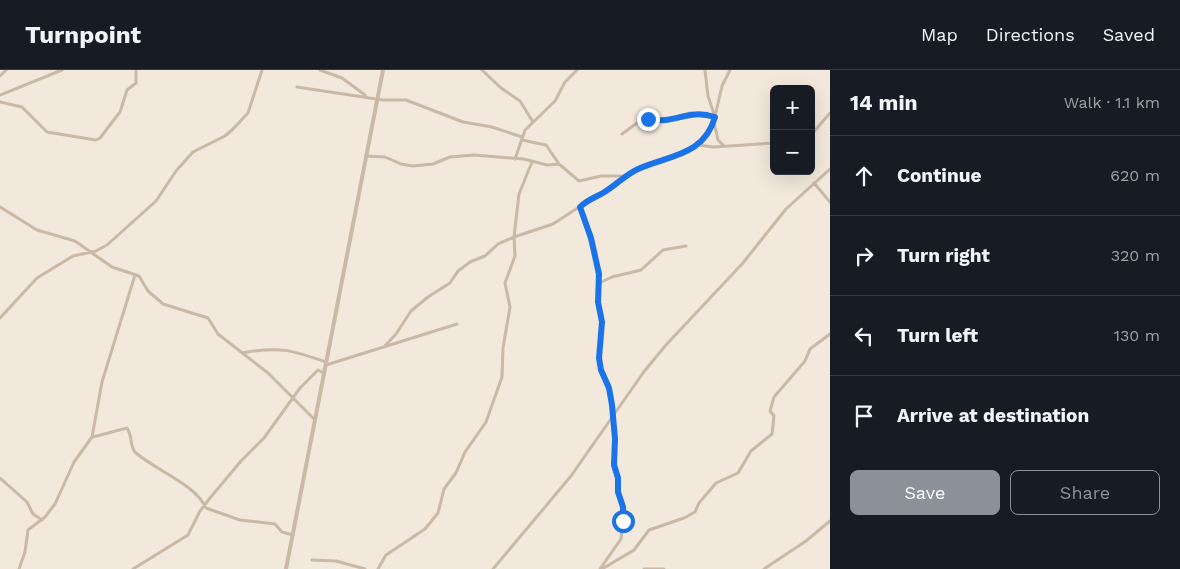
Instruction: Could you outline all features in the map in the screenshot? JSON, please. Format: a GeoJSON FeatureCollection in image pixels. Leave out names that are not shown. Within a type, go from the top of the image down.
{"type":"FeatureCollection","features":[{"type":"Feature","properties":{"kind":"street"},"geometry":{"type":"LineString","coordinates":[[0,76],[6,70]]}},
{"type":"Feature","properties":{"kind":"street"},"geometry":{"type":"LineString","coordinates":[[0,95],[62,70]]}},
{"type":"Feature","properties":{"kind":"street"},"geometry":{"type":"LineString","coordinates":[[0,102],[22,107],[47,132],[96,140],[103,135],[120,112],[125,93],[136,83],[136,70]]}},
{"type":"Feature","properties":{"kind":"street"},"geometry":{"type":"LineString","coordinates":[[0,318],[38,278],[73,256],[107,245],[142,216],[156,201],[176,171],[193,152],[225,136],[241,121],[250,109],[253,94],[262,70]]}},
{"type":"Feature","properties":{"kind":"street"},"geometry":{"type":"LineString","coordinates":[[320,70],[342,78],[368,97]]}},
{"type":"Feature","properties":{"kind":"street"},"geometry":{"type":"LineString","coordinates":[[286,569],[383,70]]}},
{"type":"Feature","properties":{"kind":"street"},"geometry":{"type":"LineString","coordinates":[[482,70],[501,88],[520,101],[532,122]]}},
{"type":"Feature","properties":{"kind":"street"},"geometry":{"type":"LineString","coordinates":[[515,159],[522,138],[532,122],[555,101],[565,82],[577,70]]}},
{"type":"Feature","properties":{"kind":"street"},"geometry":{"type":"LineString","coordinates":[[706,70],[708,96],[715,119],[718,140],[720,144],[726,145]]}},
{"type":"Feature","properties":{"kind":"street"},"geometry":{"type":"LineString","coordinates":[[384,347],[396,334],[411,312],[425,299],[450,283],[458,271],[470,262],[485,256],[498,244],[548,227],[585,202],[603,193],[627,175],[652,163],[684,154],[697,145],[705,137],[715,119],[722,86],[730,70]]}},
{"type":"Feature","properties":{"kind":"street"},"geometry":{"type":"LineString","coordinates":[[297,87],[383,100],[406,100],[463,122],[492,127],[546,145],[559,164],[568,173],[582,182],[601,176],[627,175]]}},
{"type":"Feature","properties":{"kind":"street"},"geometry":{"type":"LineString","coordinates":[[376,106],[383,100]]}},
{"type":"Feature","properties":{"kind":"street"},"geometry":{"type":"LineString","coordinates":[[622,134],[641,120],[673,120],[689,113],[715,119]]}},
{"type":"Feature","properties":{"kind":"street"},"geometry":{"type":"LineString","coordinates":[[815,130],[830,113]]}},
{"type":"Feature","properties":{"kind":"street"},"geometry":{"type":"LineString","coordinates":[[697,145],[713,147],[770,142]]}},
{"type":"Feature","properties":{"kind":"street"},"geometry":{"type":"LineString","coordinates":[[366,156],[385,157],[401,164],[413,166],[434,164],[455,156],[474,155],[515,159],[547,165],[559,164]]}},
{"type":"Feature","properties":{"kind":"street"},"geometry":{"type":"LineString","coordinates":[[378,569],[386,555],[415,537],[433,520],[441,506],[444,489],[456,473],[465,452],[485,426],[502,374],[502,348],[508,327],[510,307],[505,283],[514,261],[514,237],[519,194],[532,162]]}},
{"type":"Feature","properties":{"kind":"street"},"geometry":{"type":"LineString","coordinates":[[493,569],[571,476],[643,373],[675,335],[742,264],[786,209],[830,169]]}},
{"type":"Feature","properties":{"kind":"street"},"geometry":{"type":"LineString","coordinates":[[814,183],[830,202]]}},
{"type":"Feature","properties":{"kind":"street"},"geometry":{"type":"LineString","coordinates":[[0,207],[37,230],[75,241],[121,272],[140,277],[148,291],[162,304],[208,318],[218,334],[293,398],[315,421]]}},
{"type":"Feature","properties":{"kind":"street"},"geometry":{"type":"LineString","coordinates":[[580,207],[591,238],[599,283],[598,302],[602,322],[599,358],[601,370],[609,388],[613,416],[614,465],[618,478],[618,492],[624,512],[621,539],[601,569]]}},
{"type":"Feature","properties":{"kind":"street"},"geometry":{"type":"LineString","coordinates":[[599,283],[612,277],[643,269],[663,250],[686,246]]}},
{"type":"Feature","properties":{"kind":"street"},"geometry":{"type":"LineString","coordinates":[[19,569],[21,558],[25,552],[28,530],[42,520],[55,504],[74,462],[92,437],[102,382],[135,275]]}},
{"type":"Feature","properties":{"kind":"street"},"geometry":{"type":"LineString","coordinates":[[242,353],[266,348],[284,349],[326,364],[457,324]]}},
{"type":"Feature","properties":{"kind":"street"},"geometry":{"type":"LineString","coordinates":[[601,569],[634,550],[649,530],[684,518],[695,512],[699,503],[716,483],[731,477],[742,469],[751,451],[772,434],[774,416],[770,410],[774,397],[805,361],[813,346],[830,334]]}},
{"type":"Feature","properties":{"kind":"street"},"geometry":{"type":"LineString","coordinates":[[133,569],[188,535],[204,506],[241,461],[264,438],[293,398],[318,370],[324,373]]}},
{"type":"Feature","properties":{"kind":"street"},"geometry":{"type":"LineString","coordinates":[[92,437],[127,428],[135,453],[182,483],[206,508],[240,520],[274,524],[282,532],[293,535]]}},
{"type":"Feature","properties":{"kind":"street"},"geometry":{"type":"LineString","coordinates":[[0,478],[27,502],[33,514],[42,520]]}},
{"type":"Feature","properties":{"kind":"street"},"geometry":{"type":"LineString","coordinates":[[764,569],[806,541],[830,521]]}},
{"type":"Feature","properties":{"kind":"street"},"geometry":{"type":"LineString","coordinates":[[312,560],[336,562],[364,569]]}},
{"type":"Feature","properties":{"kind":"street"},"geometry":{"type":"LineString","coordinates":[[644,569],[664,569]]}},
{"type":"Feature","properties":{"kind":"route"},"geometry":{"type":"LineString","coordinates":[[623,521],[624,512],[618,492],[618,478],[614,465],[615,439],[612,425],[612,405],[606,377],[601,370],[599,358],[602,330],[602,316],[598,302],[599,274],[591,238],[580,207],[636,170],[662,159],[684,154],[692,149],[705,137],[715,117],[689,113],[673,120],[648,119]]}}]}
